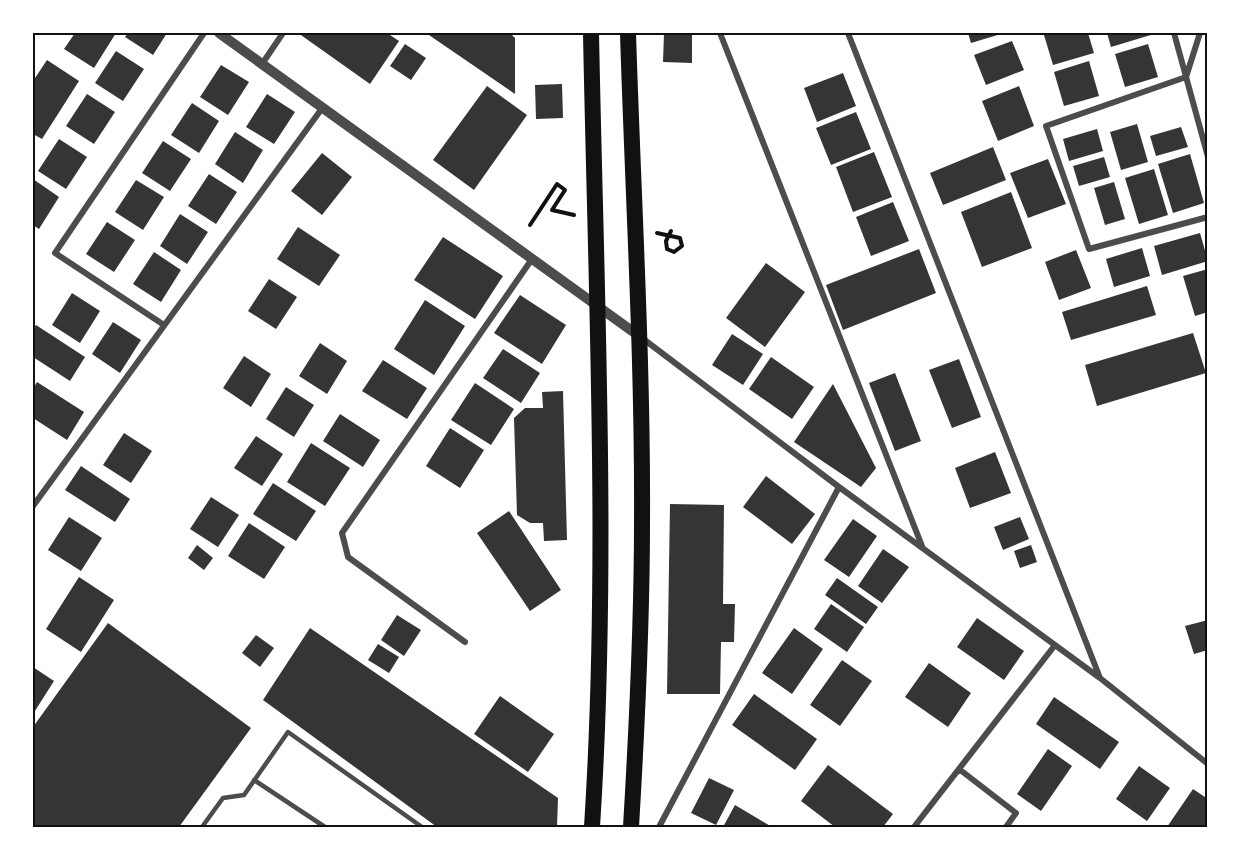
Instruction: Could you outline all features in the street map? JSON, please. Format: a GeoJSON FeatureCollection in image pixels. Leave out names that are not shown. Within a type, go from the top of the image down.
{"type":"FeatureCollection","features":[{"type":"Feature","properties":{"kind":"highway"},"geometry":{"type":"LineString","coordinates":[[591,33],[601,524],[597,738],[592,827]]}},
{"type":"Feature","properties":{"kind":"highway"},"geometry":{"type":"LineString","coordinates":[[628,33],[639,336],[642,544],[632,827]]}},
{"type":"Feature","properties":{"kind":"street"},"geometry":{"type":"LineString","coordinates":[[164,325],[55,253],[204,33]]}},
{"type":"Feature","properties":{"kind":"street"},"geometry":{"type":"LineString","coordinates":[[219,33],[639,336],[839,487],[1100,678],[1208,764]]}},
{"type":"Feature","properties":{"kind":"street"},"geometry":{"type":"LineString","coordinates":[[262,64],[283,33]]}},
{"type":"Feature","properties":{"kind":"street"},"geometry":{"type":"LineString","coordinates":[[720,33],[922,547]]}},
{"type":"Feature","properties":{"kind":"street"},"geometry":{"type":"LineString","coordinates":[[848,33],[1100,678]]}},
{"type":"Feature","properties":{"kind":"street"},"geometry":{"type":"LineString","coordinates":[[1174,33],[1208,157]]}},
{"type":"Feature","properties":{"kind":"street"},"geometry":{"type":"LineString","coordinates":[[1186,77],[1200,33]]}},
{"type":"Feature","properties":{"kind":"street"},"geometry":{"type":"LineString","coordinates":[[1186,77],[1046,126],[1089,249],[1208,217]]}},
{"type":"Feature","properties":{"kind":"street"},"geometry":{"type":"LineString","coordinates":[[33,506],[323,107]]}},
{"type":"Feature","properties":{"kind":"street"},"geometry":{"type":"LineString","coordinates":[[465,642],[348,556],[342,532],[532,260]]}},
{"type":"Feature","properties":{"kind":"street"},"geometry":{"type":"LineString","coordinates":[[659,827],[839,487]]}},
{"type":"Feature","properties":{"kind":"street"},"geometry":{"type":"LineString","coordinates":[[914,827],[1055,645]]}},
{"type":"Feature","properties":{"kind":"street"},"geometry":{"type":"LineString","coordinates":[[959,769],[1016,813],[1006,827]]}},
{"type":"Feature","properties":{"kind":"lane"},"geometry":{"type":"LineString","coordinates":[[202,827],[224,798],[244,795],[288,732],[422,827]]}},
{"type":"Feature","properties":{"kind":"lane"},"geometry":{"type":"LineString","coordinates":[[254,780],[325,827]]}},
{"type":"Feature","properties":{"kind":"path"},"geometry":{"type":"LineString","coordinates":[[530,225],[557,184],[565,190],[552,210]]}},
{"type":"Feature","properties":{"kind":"path"},"geometry":{"type":"LineString","coordinates":[[671,231],[666,241],[667,249],[674,252],[682,246],[680,238],[673,236]]}},
{"type":"Feature","properties":{"kind":"building"},"geometry":{"type":"Polygon","coordinates":[[[75,33],[116,33],[94,68],[64,49],[75,33]]]}},
{"type":"Feature","properties":{"kind":"building"},"geometry":{"type":"Polygon","coordinates":[[[128,33],[167,33],[153,55],[125,37],[128,33]]]}},
{"type":"Feature","properties":{"kind":"building"},"geometry":{"type":"Polygon","coordinates":[[[298,33],[387,33],[399,41],[370,84],[298,33]]]}},
{"type":"Feature","properties":{"kind":"building"},"geometry":{"type":"Polygon","coordinates":[[[426,33],[510,33],[515,38],[515,94],[426,33]]]}},
{"type":"Feature","properties":{"kind":"building"},"geometry":{"type":"Polygon","coordinates":[[[664,33],[692,33],[692,63],[663,62],[664,33]]]}},
{"type":"Feature","properties":{"kind":"building"},"geometry":{"type":"Polygon","coordinates":[[[968,33],[1001,33],[1001,34],[971,43],[968,33]]]}},
{"type":"Feature","properties":{"kind":"building"},"geometry":{"type":"Polygon","coordinates":[[[1088,33],[1094,53],[1053,65],[1044,35],[1088,33]]]}},
{"type":"Feature","properties":{"kind":"building"},"geometry":{"type":"Polygon","coordinates":[[[1107,33],[1154,33],[1154,34],[1111,47],[1107,33]]]}},
{"type":"Feature","properties":{"kind":"building"},"geometry":{"type":"Polygon","coordinates":[[[1012,41],[1024,70],[986,85],[974,55],[1012,41]]]}},
{"type":"Feature","properties":{"kind":"building"},"geometry":{"type":"Polygon","coordinates":[[[405,44],[426,58],[411,80],[390,66],[405,44]]]}},
{"type":"Feature","properties":{"kind":"building"},"geometry":{"type":"Polygon","coordinates":[[[1148,44],[1158,77],[1125,87],[1115,54],[1148,44]]]}},
{"type":"Feature","properties":{"kind":"building"},"geometry":{"type":"Polygon","coordinates":[[[116,51],[144,69],[123,101],[95,83],[116,51]]]}},
{"type":"Feature","properties":{"kind":"building"},"geometry":{"type":"Polygon","coordinates":[[[47,60],[79,81],[42,139],[33,134],[33,81],[47,60]]]}},
{"type":"Feature","properties":{"kind":"building"},"geometry":{"type":"Polygon","coordinates":[[[1089,61],[1099,96],[1064,106],[1054,72],[1089,61]]]}},
{"type":"Feature","properties":{"kind":"building"},"geometry":{"type":"Polygon","coordinates":[[[221,65],[249,82],[228,115],[200,97],[221,65]]]}},
{"type":"Feature","properties":{"kind":"building"},"geometry":{"type":"Polygon","coordinates":[[[843,73],[856,106],[817,122],[804,88],[843,73]]]}},
{"type":"Feature","properties":{"kind":"building"},"geometry":{"type":"Polygon","coordinates":[[[562,84],[563,118],[536,119],[535,85],[562,84]]]}},
{"type":"Feature","properties":{"kind":"building"},"geometry":{"type":"Polygon","coordinates":[[[487,86],[527,115],[474,190],[433,160],[487,86]]]}},
{"type":"Feature","properties":{"kind":"building"},"geometry":{"type":"Polygon","coordinates":[[[1019,86],[1034,126],[998,141],[982,101],[1019,86]]]}},
{"type":"Feature","properties":{"kind":"building"},"geometry":{"type":"Polygon","coordinates":[[[87,94],[115,112],[94,144],[66,126],[87,94]]]}},
{"type":"Feature","properties":{"kind":"building"},"geometry":{"type":"Polygon","coordinates":[[[267,94],[295,112],[274,144],[246,127],[267,94]]]}},
{"type":"Feature","properties":{"kind":"building"},"geometry":{"type":"Polygon","coordinates":[[[192,103],[219,121],[199,153],[171,135],[192,103]]]}},
{"type":"Feature","properties":{"kind":"building"},"geometry":{"type":"Polygon","coordinates":[[[856,112],[871,149],[831,165],[816,128],[856,112]]]}},
{"type":"Feature","properties":{"kind":"building"},"geometry":{"type":"Polygon","coordinates":[[[1137,124],[1148,162],[1121,170],[1110,132],[1137,124]]]}},
{"type":"Feature","properties":{"kind":"building"},"geometry":{"type":"Polygon","coordinates":[[[1181,127],[1188,147],[1156,156],[1150,136],[1181,127]]]}},
{"type":"Feature","properties":{"kind":"building"},"geometry":{"type":"Polygon","coordinates":[[[1097,129],[1103,151],[1069,161],[1063,139],[1097,129]]]}},
{"type":"Feature","properties":{"kind":"building"},"geometry":{"type":"Polygon","coordinates":[[[235,132],[263,150],[243,183],[215,164],[235,132]]]}},
{"type":"Feature","properties":{"kind":"building"},"geometry":{"type":"Polygon","coordinates":[[[59,139],[87,157],[66,189],[38,171],[59,139]]]}},
{"type":"Feature","properties":{"kind":"building"},"geometry":{"type":"Polygon","coordinates":[[[163,141],[191,159],[170,191],[142,173],[163,141]]]}},
{"type":"Feature","properties":{"kind":"building"},"geometry":{"type":"Polygon","coordinates":[[[993,147],[1006,180],[943,205],[930,173],[993,147]]]}},
{"type":"Feature","properties":{"kind":"building"},"geometry":{"type":"Polygon","coordinates":[[[874,152],[892,197],[853,212],[836,167],[874,152]]]}},
{"type":"Feature","properties":{"kind":"building"},"geometry":{"type":"Polygon","coordinates":[[[322,153],[352,177],[322,215],[291,191],[322,153]]]}},
{"type":"Feature","properties":{"kind":"building"},"geometry":{"type":"Polygon","coordinates":[[[1190,154],[1204,203],[1173,213],[1158,164],[1190,154]]]}},
{"type":"Feature","properties":{"kind":"building"},"geometry":{"type":"Polygon","coordinates":[[[1104,157],[1110,177],[1079,186],[1073,166],[1104,157]]]}},
{"type":"Feature","properties":{"kind":"building"},"geometry":{"type":"Polygon","coordinates":[[[1048,159],[1066,204],[1028,218],[1010,173],[1048,159]]]}},
{"type":"Feature","properties":{"kind":"building"},"geometry":{"type":"Polygon","coordinates":[[[1154,169],[1168,215],[1139,224],[1125,178],[1154,169]]]}},
{"type":"Feature","properties":{"kind":"building"},"geometry":{"type":"Polygon","coordinates":[[[209,174],[237,192],[216,224],[188,206],[209,174]]]}},
{"type":"Feature","properties":{"kind":"building"},"geometry":{"type":"Polygon","coordinates":[[[33,179],[59,197],[39,229],[33,225],[33,179]]]}},
{"type":"Feature","properties":{"kind":"building"},"geometry":{"type":"Polygon","coordinates":[[[136,180],[164,197],[143,230],[115,212],[136,180]]]}},
{"type":"Feature","properties":{"kind":"building"},"geometry":{"type":"Polygon","coordinates":[[[1114,182],[1125,219],[1105,225],[1094,188],[1114,182]]]}},
{"type":"Feature","properties":{"kind":"building"},"geometry":{"type":"Polygon","coordinates":[[[1011,192],[1032,248],[982,267],[961,212],[1011,192]]]}},
{"type":"Feature","properties":{"kind":"building"},"geometry":{"type":"Polygon","coordinates":[[[893,202],[909,241],[871,256],[856,217],[893,202]]]}},
{"type":"Feature","properties":{"kind":"building"},"geometry":{"type":"Polygon","coordinates":[[[180,214],[208,232],[187,264],[160,246],[180,214]]]}},
{"type":"Feature","properties":{"kind":"building"},"geometry":{"type":"Polygon","coordinates":[[[107,222],[135,240],[114,272],[86,254],[107,222]]]}},
{"type":"Feature","properties":{"kind":"building"},"geometry":{"type":"Polygon","coordinates":[[[298,227],[340,255],[319,286],[277,259],[298,227]]]}},
{"type":"Feature","properties":{"kind":"building"},"geometry":{"type":"Polygon","coordinates":[[[1200,233],[1208,261],[1162,275],[1154,246],[1200,233]]]}},
{"type":"Feature","properties":{"kind":"building"},"geometry":{"type":"Polygon","coordinates":[[[443,237],[503,276],[475,319],[414,280],[443,237]]]}},
{"type":"Feature","properties":{"kind":"building"},"geometry":{"type":"Polygon","coordinates":[[[1142,248],[1150,276],[1114,287],[1106,259],[1142,248]]]}},
{"type":"Feature","properties":{"kind":"building"},"geometry":{"type":"Polygon","coordinates":[[[919,249],[936,293],[843,330],[826,285],[919,249]]]}},
{"type":"Feature","properties":{"kind":"building"},"geometry":{"type":"Polygon","coordinates":[[[1076,250],[1091,288],[1059,300],[1045,262],[1076,250]]]}},
{"type":"Feature","properties":{"kind":"building"},"geometry":{"type":"Polygon","coordinates":[[[154,252],[181,270],[161,302],[133,284],[154,252]]]}},
{"type":"Feature","properties":{"kind":"building"},"geometry":{"type":"Polygon","coordinates":[[[766,263],[805,292],[765,347],[726,318],[766,263]]]}},
{"type":"Feature","properties":{"kind":"building"},"geometry":{"type":"Polygon","coordinates":[[[1208,269],[1208,312],[1195,316],[1183,276],[1208,269]]]}},
{"type":"Feature","properties":{"kind":"building"},"geometry":{"type":"Polygon","coordinates":[[[269,279],[297,297],[276,329],[248,311],[269,279]]]}},
{"type":"Feature","properties":{"kind":"building"},"geometry":{"type":"Polygon","coordinates":[[[1147,286],[1156,315],[1071,340],[1062,312],[1147,286]]]}},
{"type":"Feature","properties":{"kind":"building"},"geometry":{"type":"Polygon","coordinates":[[[72,293],[100,311],[80,343],[52,325],[72,293]]]}},
{"type":"Feature","properties":{"kind":"building"},"geometry":{"type":"Polygon","coordinates":[[[520,295],[566,325],[542,364],[494,333],[520,295]]]}},
{"type":"Feature","properties":{"kind":"building"},"geometry":{"type":"Polygon","coordinates":[[[425,300],[465,326],[434,375],[394,349],[425,300]]]}},
{"type":"Feature","properties":{"kind":"building"},"geometry":{"type":"Polygon","coordinates":[[[113,322],[141,340],[120,373],[92,354],[113,322]]]}},
{"type":"Feature","properties":{"kind":"building"},"geometry":{"type":"Polygon","coordinates":[[[36,325],[85,357],[70,381],[33,357],[33,329],[36,325]]]}},
{"type":"Feature","properties":{"kind":"building"},"geometry":{"type":"Polygon","coordinates":[[[1193,333],[1206,373],[1097,406],[1085,365],[1193,333]]]}},
{"type":"Feature","properties":{"kind":"building"},"geometry":{"type":"Polygon","coordinates":[[[732,334],[763,354],[743,385],[712,365],[732,334]]]}},
{"type":"Feature","properties":{"kind":"building"},"geometry":{"type":"Polygon","coordinates":[[[320,343],[347,361],[327,394],[299,376],[320,343]]]}},
{"type":"Feature","properties":{"kind":"building"},"geometry":{"type":"Polygon","coordinates":[[[503,349],[540,373],[521,403],[483,378],[503,349]]]}},
{"type":"Feature","properties":{"kind":"building"},"geometry":{"type":"Polygon","coordinates":[[[244,356],[271,374],[251,407],[223,388],[244,356]]]}},
{"type":"Feature","properties":{"kind":"building"},"geometry":{"type":"Polygon","coordinates":[[[771,357],[814,387],[792,419],[749,389],[771,357]]]}},
{"type":"Feature","properties":{"kind":"building"},"geometry":{"type":"Polygon","coordinates":[[[959,359],[981,417],[952,428],[929,370],[959,359]]]}},
{"type":"Feature","properties":{"kind":"building"},"geometry":{"type":"Polygon","coordinates":[[[383,360],[427,388],[407,419],[362,391],[383,360]]]}},
{"type":"Feature","properties":{"kind":"building"},"geometry":{"type":"Polygon","coordinates":[[[895,373],[921,441],[895,451],[869,383],[895,373]]]}},
{"type":"Feature","properties":{"kind":"building"},"geometry":{"type":"Polygon","coordinates":[[[37,382],[84,412],[67,440],[33,418],[33,389],[37,382]]]}},
{"type":"Feature","properties":{"kind":"building"},"geometry":{"type":"Polygon","coordinates":[[[475,383],[514,409],[491,445],[451,420],[475,383]]]}},
{"type":"Feature","properties":{"kind":"building"},"geometry":{"type":"Polygon","coordinates":[[[833,384],[876,468],[861,487],[794,442],[833,384]]]}},
{"type":"Feature","properties":{"kind":"building"},"geometry":{"type":"Polygon","coordinates":[[[286,387],[314,405],[294,437],[266,419],[286,387]]]}},
{"type":"Feature","properties":{"kind":"building"},"geometry":{"type":"Polygon","coordinates":[[[563,391],[567,540],[544,541],[543,523],[530,523],[517,515],[514,418],[525,408],[543,408],[542,392],[563,391]]]}},
{"type":"Feature","properties":{"kind":"building"},"geometry":{"type":"Polygon","coordinates":[[[340,414],[380,440],[363,467],[323,441],[340,414]]]}},
{"type":"Feature","properties":{"kind":"building"},"geometry":{"type":"Polygon","coordinates":[[[450,428],[484,450],[460,488],[426,466],[450,428]]]}},
{"type":"Feature","properties":{"kind":"building"},"geometry":{"type":"Polygon","coordinates":[[[124,433],[152,451],[131,483],[103,465],[124,433]]]}},
{"type":"Feature","properties":{"kind":"building"},"geometry":{"type":"Polygon","coordinates":[[[256,436],[283,454],[262,486],[234,468],[256,436]]]}},
{"type":"Feature","properties":{"kind":"building"},"geometry":{"type":"Polygon","coordinates":[[[311,443],[350,468],[325,506],[287,482],[311,443]]]}},
{"type":"Feature","properties":{"kind":"building"},"geometry":{"type":"Polygon","coordinates":[[[995,452],[1011,493],[970,508],[955,468],[995,452]]]}},
{"type":"Feature","properties":{"kind":"building"},"geometry":{"type":"Polygon","coordinates":[[[81,466],[130,499],[115,522],[65,490],[81,466]]]}},
{"type":"Feature","properties":{"kind":"building"},"geometry":{"type":"Polygon","coordinates":[[[766,476],[815,514],[792,544],[743,507],[766,476]]]}},
{"type":"Feature","properties":{"kind":"building"},"geometry":{"type":"Polygon","coordinates":[[[273,483],[316,511],[296,541],[253,514],[273,483]]]}},
{"type":"Feature","properties":{"kind":"building"},"geometry":{"type":"Polygon","coordinates":[[[211,497],[239,515],[218,547],[190,529],[211,497]]]}},
{"type":"Feature","properties":{"kind":"building"},"geometry":{"type":"Polygon","coordinates":[[[670,504],[724,505],[723,604],[735,604],[734,642],[721,642],[720,694],[667,694],[670,504]]]}},
{"type":"Feature","properties":{"kind":"building"},"geometry":{"type":"Polygon","coordinates":[[[509,511],[561,590],[530,611],[477,533],[509,511]]]}},
{"type":"Feature","properties":{"kind":"building"},"geometry":{"type":"Polygon","coordinates":[[[69,517],[102,538],[81,571],[48,550],[69,517]]]}},
{"type":"Feature","properties":{"kind":"building"},"geometry":{"type":"Polygon","coordinates":[[[1020,517],[1029,539],[1003,550],[994,527],[1020,517]]]}},
{"type":"Feature","properties":{"kind":"building"},"geometry":{"type":"Polygon","coordinates":[[[853,519],[877,536],[849,577],[824,560],[853,519]]]}},
{"type":"Feature","properties":{"kind":"building"},"geometry":{"type":"Polygon","coordinates":[[[249,523],[285,547],[264,579],[228,556],[249,523]]]}},
{"type":"Feature","properties":{"kind":"building"},"geometry":{"type":"Polygon","coordinates":[[[197,545],[213,558],[204,570],[188,558],[197,545]]]}},
{"type":"Feature","properties":{"kind":"building"},"geometry":{"type":"Polygon","coordinates":[[[1031,545],[1037,562],[1020,568],[1014,551],[1031,545]]]}},
{"type":"Feature","properties":{"kind":"building"},"geometry":{"type":"Polygon","coordinates":[[[883,549],[909,567],[882,603],[858,586],[883,549]]]}},
{"type":"Feature","properties":{"kind":"building"},"geometry":{"type":"Polygon","coordinates":[[[79,577],[114,600],[81,652],[46,629],[79,577]]]}},
{"type":"Feature","properties":{"kind":"building"},"geometry":{"type":"Polygon","coordinates":[[[837,578],[878,607],[866,624],[825,595],[837,578]]]}},
{"type":"Feature","properties":{"kind":"building"},"geometry":{"type":"Polygon","coordinates":[[[831,604],[864,627],[847,652],[814,629],[831,604]]]}},
{"type":"Feature","properties":{"kind":"building"},"geometry":{"type":"Polygon","coordinates":[[[397,615],[421,630],[404,656],[381,640],[397,615]]]}},
{"type":"Feature","properties":{"kind":"building"},"geometry":{"type":"Polygon","coordinates":[[[977,618],[1024,651],[1004,680],[957,647],[977,618]]]}},
{"type":"Feature","properties":{"kind":"building"},"geometry":{"type":"Polygon","coordinates":[[[1208,620],[1208,650],[1194,654],[1185,626],[1208,620]]]}},
{"type":"Feature","properties":{"kind":"building"},"geometry":{"type":"Polygon","coordinates":[[[108,623],[251,728],[179,827],[33,827],[33,727],[108,623]]]}},
{"type":"Feature","properties":{"kind":"building"},"geometry":{"type":"Polygon","coordinates":[[[310,628],[558,798],[557,827],[437,827],[263,700],[310,628]]]}},
{"type":"Feature","properties":{"kind":"building"},"geometry":{"type":"Polygon","coordinates":[[[794,628],[823,649],[792,694],[762,673],[794,628]]]}},
{"type":"Feature","properties":{"kind":"building"},"geometry":{"type":"Polygon","coordinates":[[[256,635],[274,648],[260,667],[242,653],[256,635]]]}},
{"type":"Feature","properties":{"kind":"building"},"geometry":{"type":"Polygon","coordinates":[[[378,644],[399,657],[389,673],[368,660],[378,644]]]}},
{"type":"Feature","properties":{"kind":"building"},"geometry":{"type":"Polygon","coordinates":[[[842,660],[872,681],[840,726],[810,705],[842,660]]]}},
{"type":"Feature","properties":{"kind":"building"},"geometry":{"type":"Polygon","coordinates":[[[929,663],[971,693],[948,727],[905,697],[929,663]]]}},
{"type":"Feature","properties":{"kind":"building"},"geometry":{"type":"Polygon","coordinates":[[[33,667],[54,681],[33,714],[33,667]]]}},
{"type":"Feature","properties":{"kind":"building"},"geometry":{"type":"Polygon","coordinates":[[[754,694],[817,739],[795,770],[732,725],[754,694]]]}},
{"type":"Feature","properties":{"kind":"building"},"geometry":{"type":"Polygon","coordinates":[[[500,696],[554,734],[528,772],[474,734],[500,696]]]}},
{"type":"Feature","properties":{"kind":"building"},"geometry":{"type":"Polygon","coordinates":[[[1054,697],[1119,742],[1100,769],[1036,724],[1054,697]]]}},
{"type":"Feature","properties":{"kind":"building"},"geometry":{"type":"Polygon","coordinates":[[[1048,749],[1072,766],[1041,811],[1017,794],[1048,749]]]}},
{"type":"Feature","properties":{"kind":"building"},"geometry":{"type":"Polygon","coordinates":[[[828,765],[893,814],[883,827],[835,827],[801,801],[828,765]]]}},
{"type":"Feature","properties":{"kind":"building"},"geometry":{"type":"Polygon","coordinates":[[[1139,766],[1170,788],[1147,821],[1116,799],[1139,766]]]}},
{"type":"Feature","properties":{"kind":"building"},"geometry":{"type":"Polygon","coordinates":[[[709,778],[734,790],[716,825],[691,813],[709,778]]]}},
{"type":"Feature","properties":{"kind":"building"},"geometry":{"type":"Polygon","coordinates":[[[1193,789],[1208,799],[1208,827],[1167,827],[1193,789]]]}},
{"type":"Feature","properties":{"kind":"building"},"geometry":{"type":"Polygon","coordinates":[[[735,805],[772,827],[723,827],[735,805]]]}}]}
